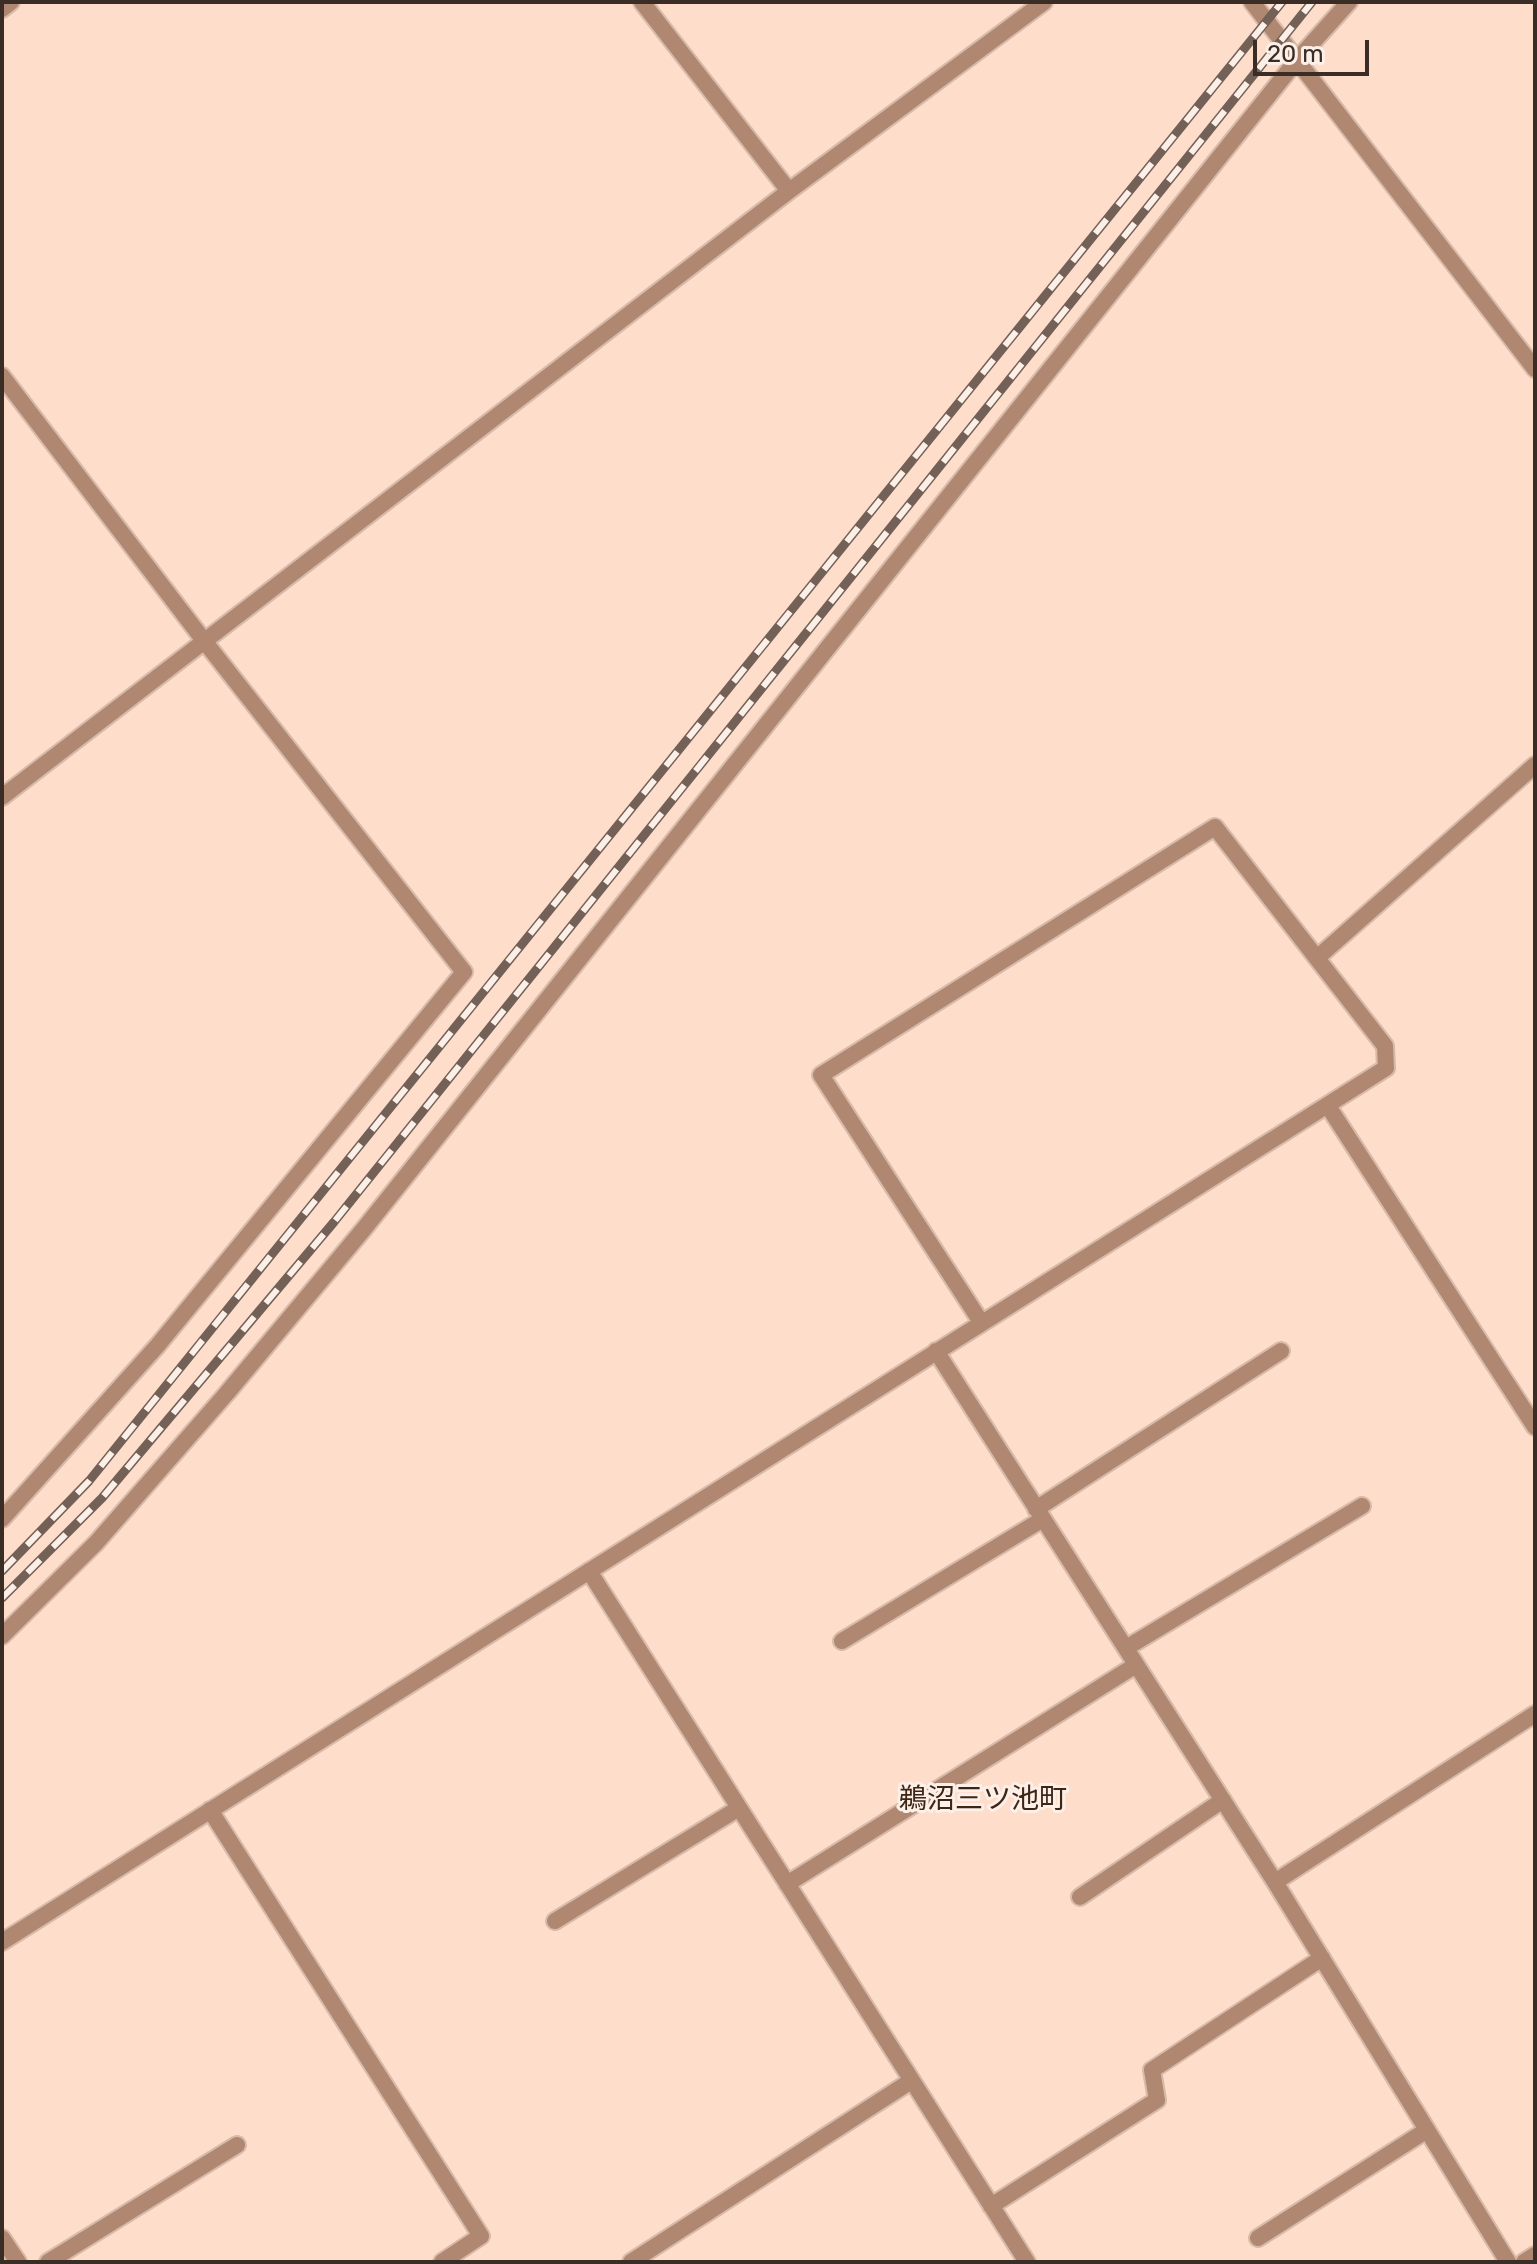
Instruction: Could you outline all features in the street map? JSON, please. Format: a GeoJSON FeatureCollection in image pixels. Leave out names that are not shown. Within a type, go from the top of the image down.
{"type":"FeatureCollection","features":[{"type":"Feature","properties":{"kind":"street"},"geometry":{"type":"LineString","coordinates":[[2,9],[11,2]]}},
{"type":"Feature","properties":{"kind":"street"},"geometry":{"type":"LineString","coordinates":[[643,2],[789,191]]}},
{"type":"Feature","properties":{"kind":"street"},"geometry":{"type":"LineString","coordinates":[[2,797],[789,191],[1044,2]]}},
{"type":"Feature","properties":{"kind":"street"},"geometry":{"type":"LineString","coordinates":[[1252,2],[1535,369]]}},
{"type":"Feature","properties":{"kind":"street"},"geometry":{"type":"LineString","coordinates":[[2,1636],[96,1543],[363,1230],[1297,60],[1349,2]]}},
{"type":"Feature","properties":{"kind":"street"},"geometry":{"type":"LineString","coordinates":[[2,376],[205,642],[464,972],[158,1345],[2,1519]]}},
{"type":"Feature","properties":{"kind":"street"},"geometry":{"type":"LineString","coordinates":[[1317,958],[1535,765]]}},
{"type":"Feature","properties":{"kind":"street"},"geometry":{"type":"LineString","coordinates":[[2,1942],[1386,1068],[1385,1046],[1215,827],[821,1075],[981,1322]]}},
{"type":"Feature","properties":{"kind":"street"},"geometry":{"type":"LineString","coordinates":[[1328,1106],[1535,1427]]}},
{"type":"Feature","properties":{"kind":"street"},"geometry":{"type":"LineString","coordinates":[[936,1351],[1275,1882],[1508,2262]]}},
{"type":"Feature","properties":{"kind":"street"},"geometry":{"type":"LineString","coordinates":[[842,1641],[1040,1514],[1281,1351]]}},
{"type":"Feature","properties":{"kind":"street"},"geometry":{"type":"LineString","coordinates":[[1126,1648],[1362,1506]]}},
{"type":"Feature","properties":{"kind":"street"},"geometry":{"type":"LineString","coordinates":[[589,1571],[1027,2262]]}},
{"type":"Feature","properties":{"kind":"street"},"geometry":{"type":"LineString","coordinates":[[787,1884],[1136,1665]]}},
{"type":"Feature","properties":{"kind":"street"},"geometry":{"type":"LineString","coordinates":[[1275,1882],[1535,1714]]}},
{"type":"Feature","properties":{"kind":"street"},"geometry":{"type":"LineString","coordinates":[[1080,1897],[1223,1800]]}},
{"type":"Feature","properties":{"kind":"street"},"geometry":{"type":"LineString","coordinates":[[555,1921],[739,1808]]}},
{"type":"Feature","properties":{"kind":"street"},"geometry":{"type":"LineString","coordinates":[[210,1810],[481,2236],[442,2262]]}},
{"type":"Feature","properties":{"kind":"street"},"geometry":{"type":"LineString","coordinates":[[991,2206],[1157,2100],[1152,2070],[1322,1958]]}},
{"type":"Feature","properties":{"kind":"street"},"geometry":{"type":"LineString","coordinates":[[631,2262],[911,2081]]}},
{"type":"Feature","properties":{"kind":"street"},"geometry":{"type":"LineString","coordinates":[[1258,2238],[1427,2130]]}},
{"type":"Feature","properties":{"kind":"street"},"geometry":{"type":"LineString","coordinates":[[48,2262],[237,2145]]}},
{"type":"Feature","properties":{"kind":"street"},"geometry":{"type":"LineString","coordinates":[[2,2238],[18,2262]]}},
{"type":"Feature","properties":{"kind":"street"},"geometry":{"type":"LineString","coordinates":[[1524,2262],[1535,2255]]}},
{"type":"Feature","properties":{"kind":"railway"},"geometry":{"type":"LineString","coordinates":[[2,1571],[89,1481],[1282,2]]}},
{"type":"Feature","properties":{"kind":"railway"},"geometry":{"type":"LineString","coordinates":[[2,1598],[102,1498],[334,1222],[1312,2]]}},
{"type":"Feature","properties":{"kind":"district","name":"鵜沼三ツ池町"},"geometry":{"type":"Point","coordinates":[983,1800]}}]}
